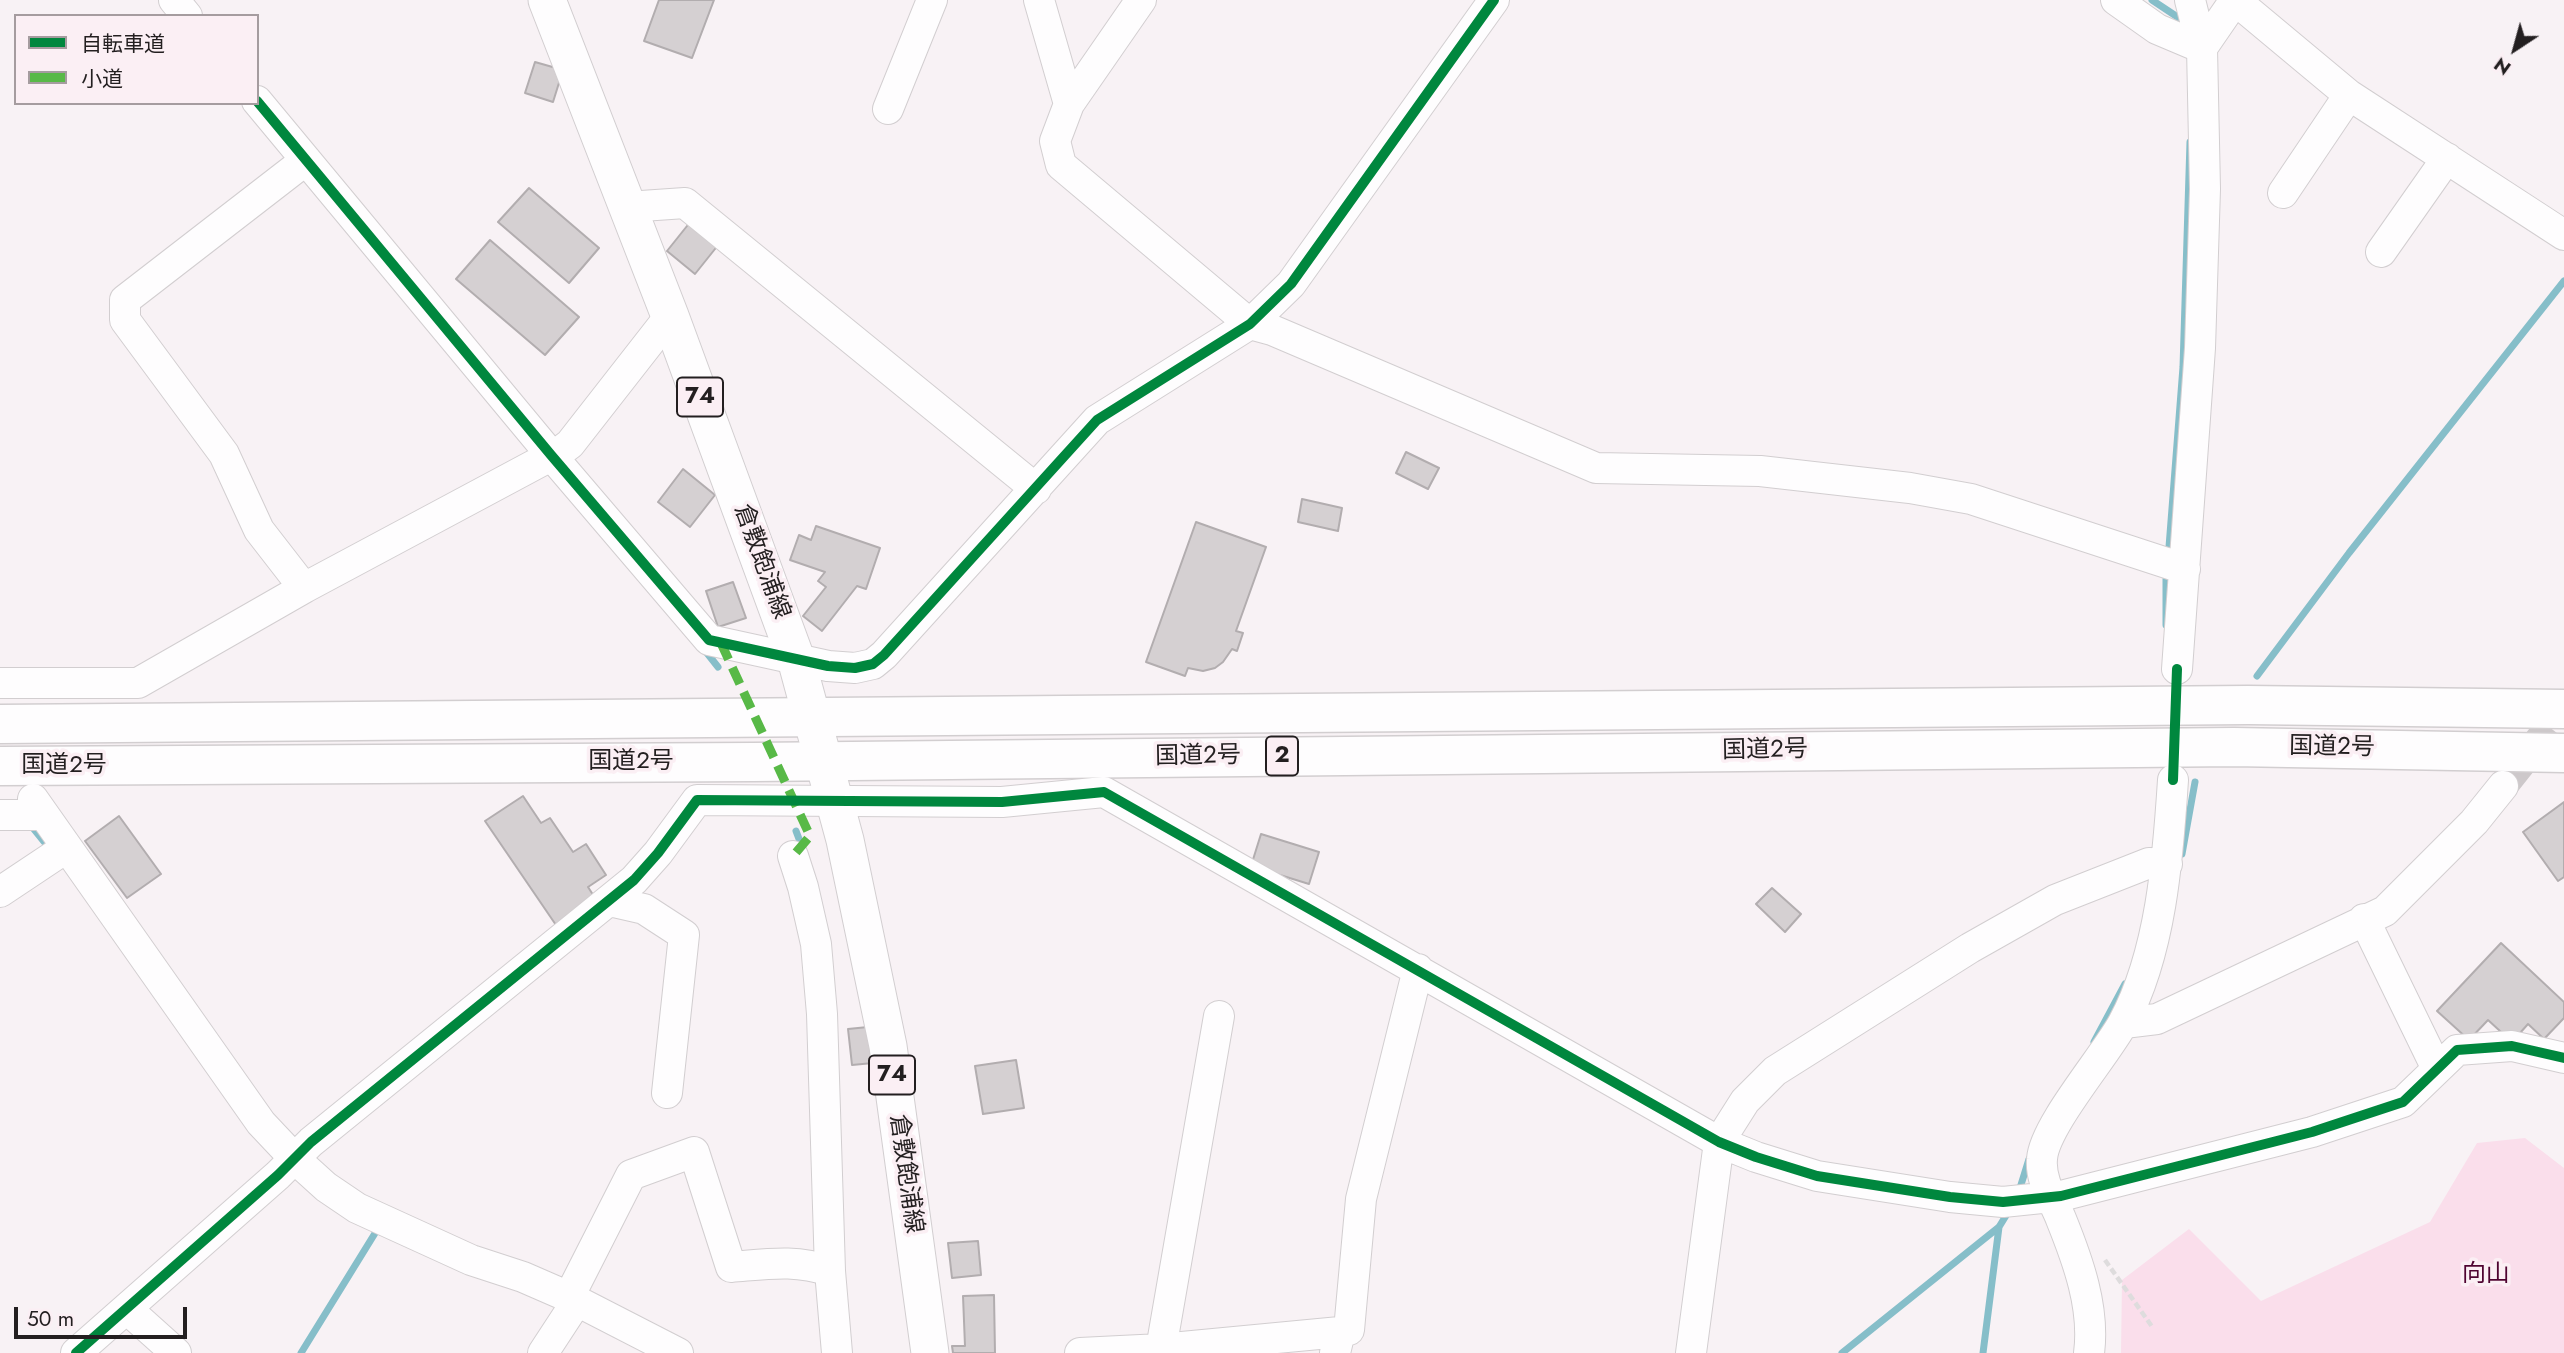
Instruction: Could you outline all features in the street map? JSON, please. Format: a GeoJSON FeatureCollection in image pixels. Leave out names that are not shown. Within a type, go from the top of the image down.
{"type":"FeatureCollection","features":[{"type":"Feature","properties":{"kind":"highway","name":"国道2号"},"geometry":{"type":"LineString","coordinates":[[0,724],[2248,705],[2564,709]]}},
{"type":"Feature","properties":{"kind":"highway","name":"国道2号"},"geometry":{"type":"LineString","coordinates":[[0,766],[2234,747],[2564,753]]}},
{"type":"Feature","properties":{"kind":"main road","name":"倉敷飽浦線"},"geometry":{"type":"LineString","coordinates":[[547,0],[670,316],[796,659],[848,853],[888,1046],[930,1353]]}},
{"type":"Feature","properties":{"kind":"street"},"geometry":{"type":"LineString","coordinates":[[174,0],[185,14]]}},
{"type":"Feature","properties":{"kind":"street"},"geometry":{"type":"LineString","coordinates":[[888,109],[932,0]]}},
{"type":"Feature","properties":{"kind":"street"},"geometry":{"type":"LineString","coordinates":[[1039,0],[1069,104]]}},
{"type":"Feature","properties":{"kind":"street"},"geometry":{"type":"LineString","coordinates":[[1141,0],[1069,104],[1055,141],[1061,166],[1250,324],[1272,330],[1596,468],[1760,471],[1909,488],[1971,499],[2185,569]]}},
{"type":"Feature","properties":{"kind":"street"},"geometry":{"type":"LineString","coordinates":[[259,104],[299,165],[545,458],[709,640],[828,666],[855,668],[873,664],[884,655],[1097,420],[1250,324],[1292,284],[1494,0]]}},
{"type":"Feature","properties":{"kind":"street"},"geometry":{"type":"LineString","coordinates":[[2116,0],[2157,29],[2202,48]]}},
{"type":"Feature","properties":{"kind":"street"},"geometry":{"type":"LineString","coordinates":[[2177,669],[2200,348],[2205,202],[2202,48],[2190,0]]}},
{"type":"Feature","properties":{"kind":"street"},"geometry":{"type":"LineString","coordinates":[[2202,48],[2235,0],[2349,95],[2564,235]]}},
{"type":"Feature","properties":{"kind":"street"},"geometry":{"type":"LineString","coordinates":[[2283,194],[2349,95]]}},
{"type":"Feature","properties":{"kind":"street"},"geometry":{"type":"LineString","coordinates":[[2381,252],[2447,158]]}},
{"type":"Feature","properties":{"kind":"street"},"geometry":{"type":"LineString","coordinates":[[299,165],[125,300],[125,320],[224,454],[259,530],[304,588]]}},
{"type":"Feature","properties":{"kind":"street"},"geometry":{"type":"LineString","coordinates":[[627,207],[685,203],[1036,489]]}},
{"type":"Feature","properties":{"kind":"street"},"geometry":{"type":"LineString","coordinates":[[0,683],[138,683],[304,588],[570,444],[670,316]]}},
{"type":"Feature","properties":{"kind":"street"},"geometry":{"type":"LineString","coordinates":[[2089,1353],[2092,1333],[2089,1306],[2061,1218],[2049,1196],[2041,1161],[2051,1132],[2124,1023],[2146,966],[2167,864],[2173,780]]}},
{"type":"Feature","properties":{"kind":"street"},"geometry":{"type":"LineString","coordinates":[[2124,1023],[2157,1019],[2385,911],[2474,822],[2503,786]]}},
{"type":"Feature","properties":{"kind":"street"},"geometry":{"type":"LineString","coordinates":[[76,1353],[312,1142],[634,880],[658,853],[697,800],[1002,802],[1104,792],[1418,968],[1719,1142],[1756,1157],[1831,1178],[1950,1197],[2003,1202],[2061,1196],[2312,1132],[2403,1102],[2457,1050],[2512,1046],[2564,1058]]}},
{"type":"Feature","properties":{"kind":"street"},"geometry":{"type":"LineString","coordinates":[[23,812],[58,853],[261,1123],[294,1158],[326,1186],[357,1208],[471,1260],[523,1277],[573,1299],[678,1353]]}},
{"type":"Feature","properties":{"kind":"street"},"geometry":{"type":"LineString","coordinates":[[0,891],[58,853]]}},
{"type":"Feature","properties":{"kind":"street"},"geometry":{"type":"LineString","coordinates":[[793,856],[816,944],[822,1014],[830,1271],[837,1353]]}},
{"type":"Feature","properties":{"kind":"street"},"geometry":{"type":"LineString","coordinates":[[1690,1353],[1719,1142],[1745,1101],[1775,1071],[1970,948],[2055,900],[2149,863],[2167,864]]}},
{"type":"Feature","properties":{"kind":"street"},"geometry":{"type":"LineString","coordinates":[[609,901],[644,909],[684,935],[667,1093]]}},
{"type":"Feature","properties":{"kind":"street"},"geometry":{"type":"LineString","coordinates":[[2364,919],[2437,1069]]}},
{"type":"Feature","properties":{"kind":"street"},"geometry":{"type":"LineString","coordinates":[[1080,1353],[1338,1342],[1349,1330],[1361,1199],[1418,968]]}},
{"type":"Feature","properties":{"kind":"street"},"geometry":{"type":"LineString","coordinates":[[1161,1349],[1219,1016]]}},
{"type":"Feature","properties":{"kind":"street"},"geometry":{"type":"LineString","coordinates":[[543,1353],[573,1299],[631,1175],[694,1152],[731,1268],[794,1262],[830,1271]]}},
{"type":"Feature","properties":{"kind":"street"},"geometry":{"type":"LineString","coordinates":[[127,1310],[176,1353]]}},
{"type":"Feature","properties":{"kind":"path"},"geometry":{"type":"LineString","coordinates":[[2099,1251],[2153,1328]]}},
{"type":"Feature","properties":{"kind":"green space","name":"向山"},"geometry":{"type":"Polygon","coordinates":[[[2525,1138],[2564,1168],[2564,1353],[2121,1353],[2122,1280],[2189,1229],[2261,1301],[2430,1222],[2477,1143],[2525,1138]]]}},
{"type":"Feature","properties":{"kind":"building"},"geometry":{"type":"Polygon","coordinates":[[[659,0],[714,0],[692,58],[644,41],[659,0]]]}},
{"type":"Feature","properties":{"kind":"building"},"geometry":{"type":"Polygon","coordinates":[[[535,62],[563,70],[553,102],[525,93],[535,62]]]}},
{"type":"Feature","properties":{"kind":"building"},"geometry":{"type":"Polygon","coordinates":[[[529,188],[599,248],[569,283],[498,222],[529,188]]]}},
{"type":"Feature","properties":{"kind":"building"},"geometry":{"type":"Polygon","coordinates":[[[691,221],[719,244],[695,274],[667,251],[691,221]]]}},
{"type":"Feature","properties":{"kind":"building"},"geometry":{"type":"Polygon","coordinates":[[[490,240],[579,317],[545,355],[456,279],[490,240]]]}},
{"type":"Feature","properties":{"kind":"building"},"geometry":{"type":"Polygon","coordinates":[[[1406,452],[1439,468],[1428,489],[1396,473],[1406,452]]]}},
{"type":"Feature","properties":{"kind":"building"},"geometry":{"type":"Polygon","coordinates":[[[683,469],[715,495],[690,527],[658,502],[683,469]]]}},
{"type":"Feature","properties":{"kind":"building"},"geometry":{"type":"Polygon","coordinates":[[[1302,499],[1342,508],[1338,531],[1298,522],[1302,499]]]}},
{"type":"Feature","properties":{"kind":"building"},"geometry":{"type":"Polygon","coordinates":[[[1196,522],[1266,547],[1236,631],[1243,633],[1237,651],[1232,649],[1215,668],[1203,671],[1188,668],[1185,676],[1146,662],[1196,522]]]}},
{"type":"Feature","properties":{"kind":"building"},"geometry":{"type":"Polygon","coordinates":[[[816,526],[880,548],[866,589],[857,586],[822,631],[803,616],[826,587],[818,581],[825,572],[790,560],[799,535],[811,540],[816,526]]]}},
{"type":"Feature","properties":{"kind":"building"},"geometry":{"type":"Polygon","coordinates":[[[733,582],[746,618],[718,627],[706,591],[733,582]]]}},
{"type":"Feature","properties":{"kind":"building"},"geometry":{"type":"Polygon","coordinates":[[[523,796],[541,823],[550,818],[573,852],[586,844],[606,875],[588,887],[597,901],[558,928],[485,821],[523,796]]]}},
{"type":"Feature","properties":{"kind":"building"},"geometry":{"type":"Polygon","coordinates":[[[2564,802],[2564,877],[2558,881],[2523,832],[2564,802]]]}},
{"type":"Feature","properties":{"kind":"building"},"geometry":{"type":"Polygon","coordinates":[[[119,816],[161,874],[127,898],[85,841],[119,816]]]}},
{"type":"Feature","properties":{"kind":"building"},"geometry":{"type":"Polygon","coordinates":[[[1261,834],[1319,852],[1309,884],[1251,866],[1261,834]]]}},
{"type":"Feature","properties":{"kind":"building"},"geometry":{"type":"Polygon","coordinates":[[[1772,888],[1801,914],[1785,932],[1756,904],[1772,888]]]}},
{"type":"Feature","properties":{"kind":"building"},"geometry":{"type":"Polygon","coordinates":[[[2501,943],[2564,1002],[2564,1018],[2544,1039],[2528,1024],[2512,1042],[2488,1020],[2469,1040],[2437,1011],[2501,943]]]}},
{"type":"Feature","properties":{"kind":"building"},"geometry":{"type":"Polygon","coordinates":[[[868,1027],[873,1063],[852,1065],[848,1029],[868,1027]]]}},
{"type":"Feature","properties":{"kind":"building"},"geometry":{"type":"Polygon","coordinates":[[[1016,1060],[1024,1108],[983,1114],[975,1066],[1016,1060]]]}},
{"type":"Feature","properties":{"kind":"building"},"geometry":{"type":"Polygon","coordinates":[[[978,1241],[981,1275],[952,1278],[948,1243],[978,1241]]]}},
{"type":"Feature","properties":{"kind":"building"},"geometry":{"type":"Polygon","coordinates":[[[994,1295],[995,1353],[953,1353],[952,1346],[965,1346],[963,1296],[994,1295]]]}},
{"type":"Feature","properties":{"kind":"waterway"},"geometry":{"type":"LineString","coordinates":[[2152,0],[2179,18]]}},
{"type":"Feature","properties":{"kind":"waterway"},"geometry":{"type":"LineString","coordinates":[[2169,547],[2183,367],[2190,142]]}},
{"type":"Feature","properties":{"kind":"waterway"},"geometry":{"type":"LineString","coordinates":[[2257,676],[2349,553],[2564,281]]}},
{"type":"Feature","properties":{"kind":"waterway"},"geometry":{"type":"LineString","coordinates":[[2166,579],[2166,625]]}},
{"type":"Feature","properties":{"kind":"waterway"},"geometry":{"type":"LineString","coordinates":[[703,648],[718,667]]}},
{"type":"Feature","properties":{"kind":"waterway"},"geometry":{"type":"LineString","coordinates":[[2182,854],[2195,782]]}},
{"type":"Feature","properties":{"kind":"waterway"},"geometry":{"type":"LineString","coordinates":[[29,823],[50,849]]}},
{"type":"Feature","properties":{"kind":"waterway"},"geometry":{"type":"LineString","coordinates":[[796,831],[804,852]]}},
{"type":"Feature","properties":{"kind":"waterway"},"geometry":{"type":"LineString","coordinates":[[2094,1042],[2125,984]]}},
{"type":"Feature","properties":{"kind":"waterway"},"geometry":{"type":"LineString","coordinates":[[2020,1188],[2029,1159]]}},
{"type":"Feature","properties":{"kind":"waterway"},"geometry":{"type":"LineString","coordinates":[[1842,1353],[1999,1227],[2007,1214]]}},
{"type":"Feature","properties":{"kind":"waterway"},"geometry":{"type":"LineString","coordinates":[[1983,1353],[1999,1227]]}},
{"type":"Feature","properties":{"kind":"waterway"},"geometry":{"type":"LineString","coordinates":[[301,1353],[377,1230],[381,1232]]}},
{"type":"Feature","properties":{"kind":"tunnel"},"geometry":{"type":"LineString","coordinates":[[2503,786],[2564,709]]}},
{"type":"Feature","properties":{"kind":"marked path"},"geometry":{"type":"LineString","coordinates":[[721,643],[810,836],[793,856]]}},
{"type":"Feature","properties":{"kind":"cycle path"},"geometry":{"type":"LineString","coordinates":[[259,103],[551,455],[709,640],[828,666],[855,668],[873,664],[884,655],[1097,420],[1250,324],[1291,284],[1494,0]]}},
{"type":"Feature","properties":{"kind":"cycle path"},"geometry":{"type":"LineString","coordinates":[[2173,780],[2177,669]]}},
{"type":"Feature","properties":{"kind":"cycle path"},"geometry":{"type":"LineString","coordinates":[[76,1353],[278,1175],[311,1142],[634,880],[658,853],[697,800],[1002,802],[1104,792],[1719,1142],[1817,1176],[1950,1197],[2003,1202],[2061,1196],[2312,1132],[2403,1102],[2457,1050],[2512,1046],[2564,1058]]}}]}
